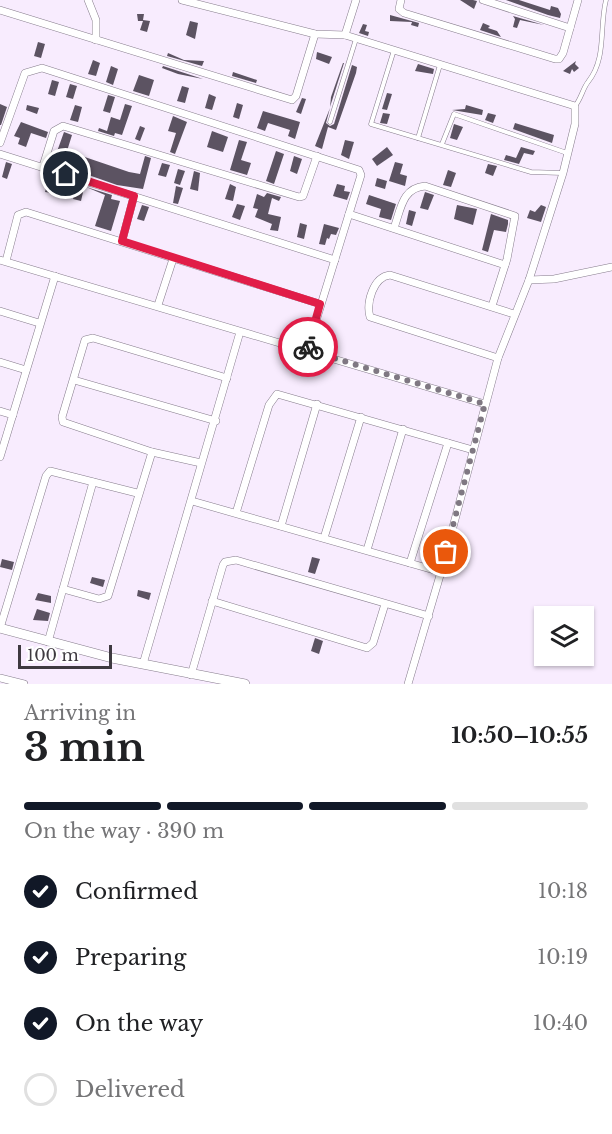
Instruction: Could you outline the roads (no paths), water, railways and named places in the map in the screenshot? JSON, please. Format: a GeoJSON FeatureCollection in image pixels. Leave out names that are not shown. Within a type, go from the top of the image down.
{"type":"FeatureCollection","features":[{"type":"Feature","properties":{"kind":"street"},"geometry":{"type":"LineString","coordinates":[[88,0],[96,20],[96,40]]}},
{"type":"Feature","properties":{"kind":"street"},"geometry":{"type":"LineString","coordinates":[[182,0],[315,34],[345,35],[575,106],[575,124],[563,173],[528,280],[498,358],[429,616],[408,684]]}},
{"type":"Feature","properties":{"kind":"street"},"geometry":{"type":"LineString","coordinates":[[209,8],[210,0]]}},
{"type":"Feature","properties":{"kind":"street"},"geometry":{"type":"LineString","coordinates":[[345,35],[356,0]]}},
{"type":"Feature","properties":{"kind":"street"},"geometry":{"type":"LineString","coordinates":[[401,0],[399,9],[404,13],[551,59],[561,57],[578,0]]}},
{"type":"Feature","properties":{"kind":"street"},"geometry":{"type":"LineString","coordinates":[[483,0],[570,28]]}},
{"type":"Feature","properties":{"kind":"street"},"geometry":{"type":"LineString","coordinates":[[0,10],[292,100],[296,96],[315,34]]}},
{"type":"Feature","properties":{"kind":"street"},"geometry":{"type":"LineString","coordinates":[[0,143],[25,73],[42,68],[359,170],[361,175],[307,350]]}},
{"type":"Feature","properties":{"kind":"street"},"geometry":{"type":"LineString","coordinates":[[43,166],[54,131],[63,126],[299,197],[303,196],[307,189],[317,156]]}},
{"type":"Feature","properties":{"kind":"street"},"geometry":{"type":"LineString","coordinates":[[0,154],[334,260]]}},
{"type":"Feature","properties":{"kind":"street"},"geometry":{"type":"LineString","coordinates":[[394,228],[406,194],[414,187],[425,186],[514,216],[504,265],[492,306]]}},
{"type":"Feature","properties":{"kind":"street"},"geometry":{"type":"LineString","coordinates":[[122,241],[134,196]]}},
{"type":"Feature","properties":{"kind":"street"},"geometry":{"type":"LineString","coordinates":[[320,304],[122,241],[21,212],[3,260],[485,404]]}},
{"type":"Feature","properties":{"kind":"street"},"geometry":{"type":"LineString","coordinates":[[349,214],[504,265]]}},
{"type":"Feature","properties":{"kind":"street"},"geometry":{"type":"LineString","coordinates":[[158,305],[173,259]]}},
{"type":"Feature","properties":{"kind":"street"},"geometry":{"type":"LineString","coordinates":[[528,280],[554,279],[612,267]]}},
{"type":"Feature","properties":{"kind":"street"},"geometry":{"type":"LineString","coordinates":[[498,358],[370,317],[376,282],[381,277],[390,275],[514,314]]}},
{"type":"Feature","properties":{"kind":"street"},"geometry":{"type":"LineString","coordinates":[[0,457],[55,276]]}},
{"type":"Feature","properties":{"kind":"street"},"geometry":{"type":"LineString","coordinates":[[0,311],[39,323]]}},
{"type":"Feature","properties":{"kind":"street"},"geometry":{"type":"LineString","coordinates":[[144,664],[240,332]]}},
{"type":"Feature","properties":{"kind":"street"},"geometry":{"type":"LineString","coordinates":[[201,464],[152,452],[66,425],[62,417],[85,340],[90,338],[227,378]]}},
{"type":"Feature","properties":{"kind":"street"},"geometry":{"type":"LineString","coordinates":[[0,362],[26,370]]}},
{"type":"Feature","properties":{"kind":"street"},"geometry":{"type":"LineString","coordinates":[[74,380],[216,421]]}},
{"type":"Feature","properties":{"kind":"street"},"geometry":{"type":"LineString","coordinates":[[237,513],[274,396],[280,394],[473,450]]}},
{"type":"Feature","properties":{"kind":"street"},"geometry":{"type":"LineString","coordinates":[[281,526],[317,404]]}},
{"type":"Feature","properties":{"kind":"street"},"geometry":{"type":"LineString","coordinates":[[0,411],[13,415]]}},
{"type":"Feature","properties":{"kind":"street"},"geometry":{"type":"LineString","coordinates":[[324,538],[361,417]]}},
{"type":"Feature","properties":{"kind":"street"},"geometry":{"type":"LineString","coordinates":[[367,550],[403,429]]}},
{"type":"Feature","properties":{"kind":"street"},"geometry":{"type":"LineString","coordinates":[[410,563],[448,443]]}},
{"type":"Feature","properties":{"kind":"street"},"geometry":{"type":"LineString","coordinates":[[63,589],[99,599],[108,596],[137,493],[152,452]]}},
{"type":"Feature","properties":{"kind":"street"},"geometry":{"type":"LineString","coordinates":[[137,493],[55,471],[46,476],[0,628],[48,642],[191,675],[245,684]]}},
{"type":"Feature","properties":{"kind":"street"},"geometry":{"type":"LineString","coordinates":[[48,642],[93,482]]}},
{"type":"Feature","properties":{"kind":"street"},"geometry":{"type":"LineString","coordinates":[[192,501],[441,572]]}},
{"type":"Feature","properties":{"kind":"street"},"geometry":{"type":"LineString","coordinates":[[191,675],[225,562],[236,560],[429,616]]}},
{"type":"Feature","properties":{"kind":"street"},"geometry":{"type":"LineString","coordinates":[[212,602],[367,648],[373,643],[385,604]]}},
{"type":"Feature","properties":{"kind":"street"},"geometry":{"type":"LineString","coordinates":[[0,678],[24,684]]}},
{"type":"Feature","properties":{"kind":"lane"},"geometry":{"type":"LineString","coordinates":[[575,106],[583,96],[588,82],[595,77],[599,66],[606,0]]}},
{"type":"Feature","properties":{"kind":"lane"},"geometry":{"type":"LineString","coordinates":[[330,122],[356,39]]}},
{"type":"Feature","properties":{"kind":"lane"},"geometry":{"type":"LineString","coordinates":[[394,50],[371,123],[531,171],[563,173]]}},
{"type":"Feature","properties":{"kind":"lane"},"geometry":{"type":"LineString","coordinates":[[417,138],[440,65]]}},
{"type":"Feature","properties":{"kind":"lane"},"geometry":{"type":"LineString","coordinates":[[442,144],[454,114],[568,154]]}}]}
